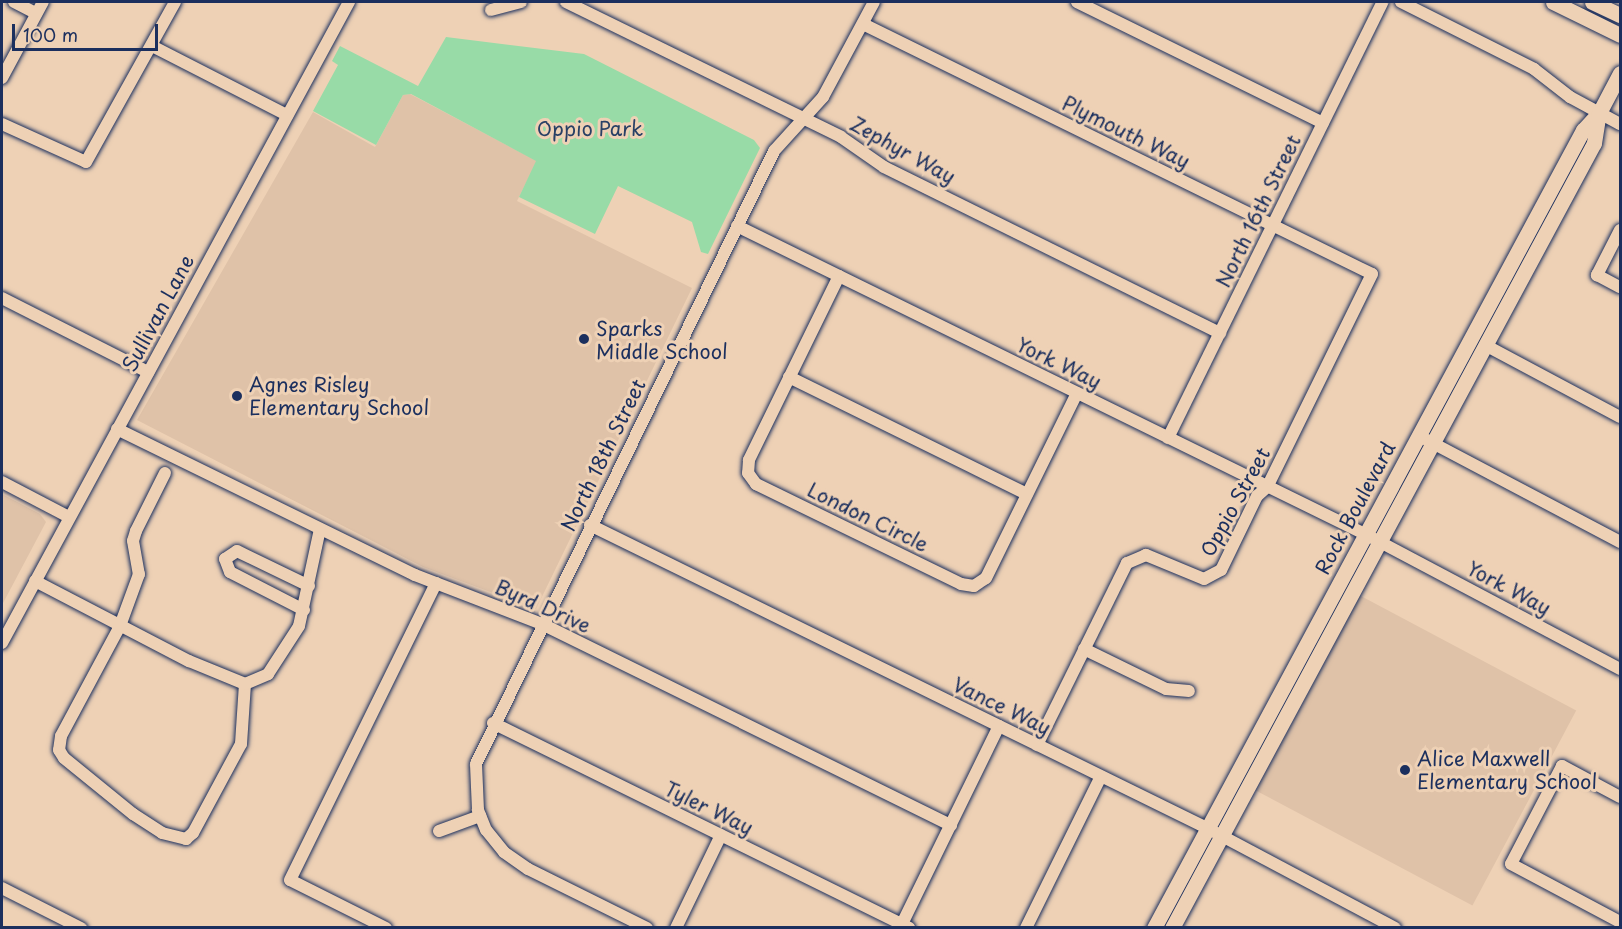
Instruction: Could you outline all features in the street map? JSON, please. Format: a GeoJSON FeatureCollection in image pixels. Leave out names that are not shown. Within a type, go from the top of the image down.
{"type":"FeatureCollection","features":[{"type":"Feature","properties":{"kind":"main road"},"geometry":{"type":"LineString","coordinates":[[1553,2],[1620,35]]}},
{"type":"Feature","properties":{"kind":"main road"},"geometry":{"type":"LineString","coordinates":[[1592,2],[1620,15]]}},
{"type":"Feature","properties":{"kind":"main road","name":"Rock Boulevard"},"geometry":{"type":"LineString","coordinates":[[1172,927],[1213,832],[1365,534],[1583,130],[1599,113],[1620,73]]}},
{"type":"Feature","properties":{"kind":"main road","name":"Rock Boulevard"},"geometry":{"type":"LineString","coordinates":[[1156,927],[1380,542],[1594,143],[1599,113]]}},
{"type":"Feature","properties":{"kind":"street"},"geometry":{"type":"LineString","coordinates":[[14,2],[36,13]]}},
{"type":"Feature","properties":{"kind":"street"},"geometry":{"type":"LineString","coordinates":[[2,78],[43,2]]}},
{"type":"Feature","properties":{"kind":"street"},"geometry":{"type":"LineString","coordinates":[[2,124],[86,162],[175,2]]}},
{"type":"Feature","properties":{"kind":"street","name":"Sullivan Lane"},"geometry":{"type":"LineString","coordinates":[[2,643],[349,2]]}},
{"type":"Feature","properties":{"kind":"street"},"geometry":{"type":"LineString","coordinates":[[491,10],[521,2]]}},
{"type":"Feature","properties":{"kind":"street","name":"Zephyr Way"},"geometry":{"type":"LineString","coordinates":[[566,2],[841,137],[884,167],[1220,333]]}},
{"type":"Feature","properties":{"kind":"street","name":"North 18th Street"},"geometry":{"type":"LineString","coordinates":[[480,816],[475,794],[476,764],[493,723],[774,151],[823,97],[874,2]]}},
{"type":"Feature","properties":{"kind":"street"},"geometry":{"type":"LineString","coordinates":[[1077,2],[1323,123]]}},
{"type":"Feature","properties":{"kind":"street","name":"North 16th Street"},"geometry":{"type":"LineString","coordinates":[[1168,438],[1383,2]]}},
{"type":"Feature","properties":{"kind":"street"},"geometry":{"type":"LineString","coordinates":[[1401,2],[1534,69],[1570,97],[1620,124]]}},
{"type":"Feature","properties":{"kind":"street","name":"Plymouth Way"},"geometry":{"type":"LineString","coordinates":[[863,24],[1372,274]]}},
{"type":"Feature","properties":{"kind":"street"},"geometry":{"type":"LineString","coordinates":[[152,46],[287,115]]}},
{"type":"Feature","properties":{"kind":"street","name":"York Way"},"geometry":{"type":"LineString","coordinates":[[737,226],[1365,534],[1620,669]]}},
{"type":"Feature","properties":{"kind":"street"},"geometry":{"type":"LineString","coordinates":[[1620,230],[1597,274],[1620,287]]}},
{"type":"Feature","properties":{"kind":"street","name":"Oppio Street"},"geometry":{"type":"LineString","coordinates":[[1037,745],[1084,649],[1133,558],[1146,555],[1197,579],[1210,578],[1221,570],[1257,496],[1268,487],[1372,274]]}},
{"type":"Feature","properties":{"kind":"street","name":"London Circle"},"geometry":{"type":"LineString","coordinates":[[839,276],[749,460],[751,479],[930,569],[967,586],[980,583],[1077,393]]}},
{"type":"Feature","properties":{"kind":"street"},"geometry":{"type":"LineString","coordinates":[[2,298],[148,372]]}},
{"type":"Feature","properties":{"kind":"street"},"geometry":{"type":"LineString","coordinates":[[1485,345],[1620,417]]}},
{"type":"Feature","properties":{"kind":"street"},"geometry":{"type":"LineString","coordinates":[[789,377],[1027,494]]}},
{"type":"Feature","properties":{"kind":"street","name":"Byrd Drive"},"geometry":{"type":"LineString","coordinates":[[117,429],[320,529],[436,583],[542,624],[951,825]]}},
{"type":"Feature","properties":{"kind":"street"},"geometry":{"type":"LineString","coordinates":[[1418,435],[1620,542]]}},
{"type":"Feature","properties":{"kind":"street"},"geometry":{"type":"LineString","coordinates":[[165,472],[136,531],[133,542],[139,574],[120,626],[61,736],[60,750],[64,758],[162,833],[186,839],[209,806],[241,744],[246,684]]}},
{"type":"Feature","properties":{"kind":"street"},"geometry":{"type":"LineString","coordinates":[[2,483],[69,517]]}},
{"type":"Feature","properties":{"kind":"street","name":"Vance Way"},"geometry":{"type":"LineString","coordinates":[[590,525],[1101,776],[1395,927]]}},
{"type":"Feature","properties":{"kind":"street"},"geometry":{"type":"LineString","coordinates":[[34,581],[120,626],[246,684],[268,674],[275,666],[304,610],[309,586],[310,562],[320,529]]}},
{"type":"Feature","properties":{"kind":"street"},"geometry":{"type":"LineString","coordinates":[[304,610],[230,572],[225,559],[237,551],[309,586]]}},
{"type":"Feature","properties":{"kind":"street"},"geometry":{"type":"LineString","coordinates":[[386,927],[290,880],[436,583]]}},
{"type":"Feature","properties":{"kind":"street"},"geometry":{"type":"LineString","coordinates":[[1084,649],[1166,689],[1189,691]]}},
{"type":"Feature","properties":{"kind":"street","name":"Tyler Way"},"geometry":{"type":"LineString","coordinates":[[493,723],[904,926]]}},
{"type":"Feature","properties":{"kind":"street"},"geometry":{"type":"LineString","coordinates":[[904,926],[999,726]]}},
{"type":"Feature","properties":{"kind":"street"},"geometry":{"type":"LineString","coordinates":[[1620,797],[1562,766],[1511,864],[1620,922]]}},
{"type":"Feature","properties":{"kind":"street"},"geometry":{"type":"LineString","coordinates":[[1026,927],[1101,776]]}},
{"type":"Feature","properties":{"kind":"street"},"geometry":{"type":"LineString","coordinates":[[439,831],[480,816],[495,842],[516,862],[647,927]]}},
{"type":"Feature","properties":{"kind":"street"},"geometry":{"type":"LineString","coordinates":[[676,927],[721,835]]}},
{"type":"Feature","properties":{"kind":"street"},"geometry":{"type":"LineString","coordinates":[[2,888],[81,927]]}},
{"type":"Feature","properties":{"kind":"shaded area"},"geometry":{"type":"Polygon","coordinates":[[[410,94],[537,161],[517,201],[692,288],[536,609],[423,567],[137,420],[313,112],[375,147],[403,95],[410,94]]]}},
{"type":"Feature","properties":{"kind":"shaded area"},"geometry":{"type":"Polygon","coordinates":[[[2,494],[40,514],[46,522],[2,605],[2,494]]]}},
{"type":"Feature","properties":{"kind":"shaded area","name":"Alice Maxwell Elementary School"},"geometry":{"type":"Polygon","coordinates":[[[1359,595],[1576,710],[1472,906],[1255,790],[1359,595]]]}},
{"type":"Feature","properties":{"kind":"green space","name":"Oppio Park"},"geometry":{"type":"Polygon","coordinates":[[[446,37],[584,54],[754,140],[760,148],[708,254],[701,252],[692,222],[618,186],[595,234],[519,197],[536,161],[411,94],[403,95],[376,145],[313,111],[338,65],[332,61],[340,46],[418,86],[446,37]]]}},
{"type":"Feature","properties":{"kind":"place","name":"Sparks Middle School"},"geometry":{"type":"Point","coordinates":[584,339]}},
{"type":"Feature","properties":{"kind":"place","name":"Agnes Risley Elementary School"},"geometry":{"type":"Point","coordinates":[237,396]}},
{"type":"Feature","properties":{"kind":"place","name":"Alice Maxwell Elementary School"},"geometry":{"type":"Point","coordinates":[1405,770]}}]}
